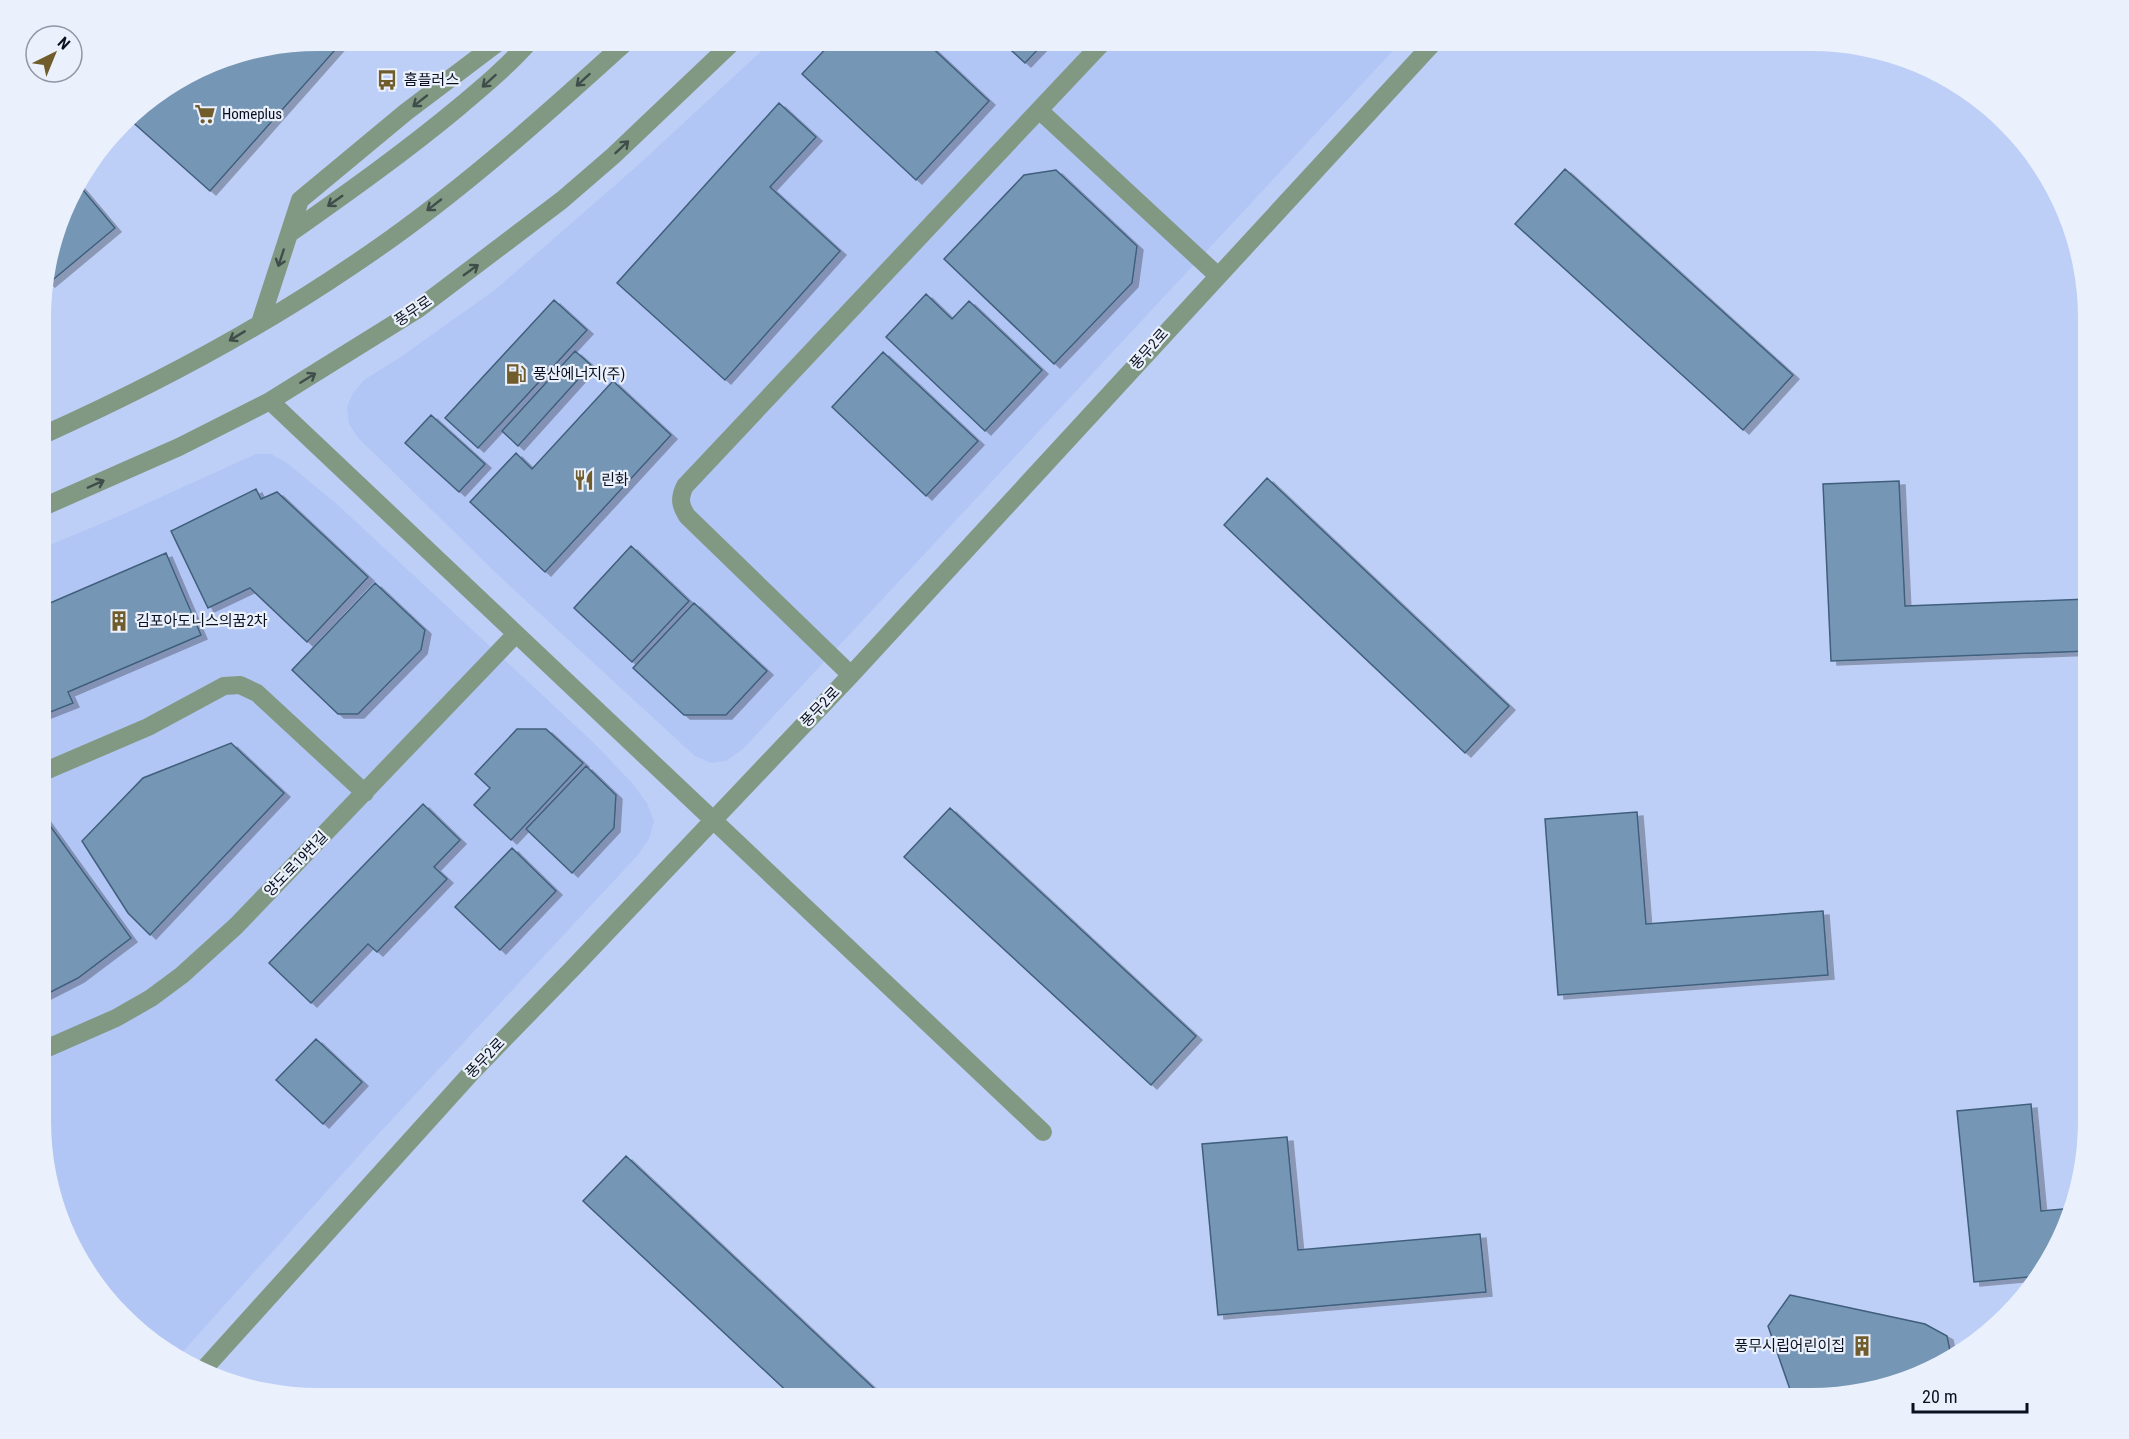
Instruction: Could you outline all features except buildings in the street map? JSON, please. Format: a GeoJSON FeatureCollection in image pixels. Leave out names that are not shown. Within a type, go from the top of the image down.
{"type":"FeatureCollection","features":[{"type":"Feature","properties":{"kind":"street"},"geometry":{"type":"LineString","coordinates":[[260,323],[300,200],[406,112],[486,51]]}},
{"type":"Feature","properties":{"kind":"street"},"geometry":{"type":"LineString","coordinates":[[289,234],[362,183],[437,126],[520,51]]}},
{"type":"Feature","properties":{"kind":"street"},"geometry":{"type":"LineString","coordinates":[[51,431],[177,370],[260,323],[353,265],[413,221],[566,96],[616,51]]}},
{"type":"Feature","properties":{"kind":"street","name":"풍무로"},"geometry":{"type":"LineString","coordinates":[[51,503],[179,447],[270,401],[418,309],[511,241],[562,200],[613,156],[723,51]]}},
{"type":"Feature","properties":{"kind":"street"},"geometry":{"type":"LineString","coordinates":[[851,675],[687,516],[680,501],[681,494],[685,486],[1095,51]]}},
{"type":"Feature","properties":{"kind":"street","name":"풍무2로"},"geometry":{"type":"LineString","coordinates":[[208,1364],[472,1072],[851,675],[1426,51]]}},
{"type":"Feature","properties":{"kind":"street"},"geometry":{"type":"LineString","coordinates":[[1039,110],[1217,275]]}},
{"type":"Feature","properties":{"kind":"street"},"geometry":{"type":"LineString","coordinates":[[270,401],[1043,1132]]}},
{"type":"Feature","properties":{"kind":"street","name":"양도로19번길"},"geometry":{"type":"LineString","coordinates":[[51,1046],[116,1018],[151,998],[182,975],[236,926],[516,634]]}},
{"type":"Feature","properties":{"kind":"street"},"geometry":{"type":"LineString","coordinates":[[51,769],[148,727],[224,687],[240,685],[257,693],[364,793]]}},
{"type":"Feature","properties":{"kind":"shaded area"},"geometry":{"type":"Polygon","coordinates":[[[761,51],[1393,51],[743,749],[726,761],[711,763],[695,756],[497,574],[358,438],[349,424],[347,407],[353,393],[364,380],[402,356],[496,289],[636,167],[761,51]]]}},
{"type":"Feature","properties":{"kind":"shaded area"},"geometry":{"type":"Polygon","coordinates":[[[256,454],[271,454],[287,463],[339,506],[595,744],[632,783],[647,803],[654,821],[649,839],[637,856],[371,1142],[183,1351],[156,1333],[129,1310],[96,1269],[71,1223],[60,1190],[53,1156],[51,1121],[51,545],[256,454]]]}},
{"type":"Feature","properties":{"kind":"place","name":"홈플러스"},"geometry":{"type":"Point","coordinates":[387,80]}},
{"type":"Feature","properties":{"kind":"place","name":"Homeplus"},"geometry":{"type":"Point","coordinates":[205,114]}},
{"type":"Feature","properties":{"kind":"place","name":"풍산에너지(주)"},"geometry":{"type":"Point","coordinates":[516,374]}},
{"type":"Feature","properties":{"kind":"place","name":"린화"},"geometry":{"type":"Point","coordinates":[584,480]}},
{"type":"Feature","properties":{"kind":"place","name":"김포아도니스의꿈2차"},"geometry":{"type":"Point","coordinates":[119,621]}},
{"type":"Feature","properties":{"kind":"place","name":"풍무시립어린이집"},"geometry":{"type":"Point","coordinates":[1862,1346]}}]}
